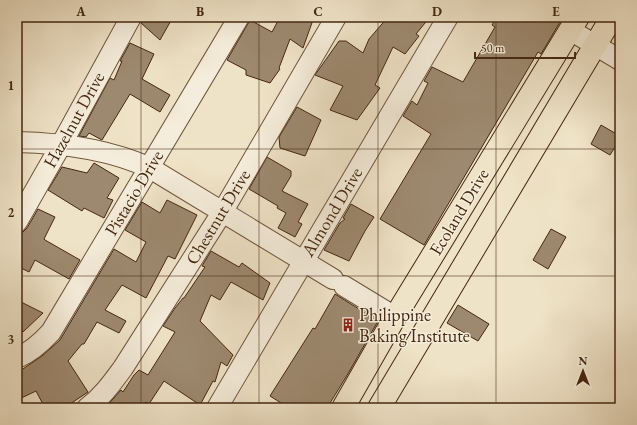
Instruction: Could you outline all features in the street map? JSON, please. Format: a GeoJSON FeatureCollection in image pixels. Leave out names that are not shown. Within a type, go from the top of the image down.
{"type":"FeatureCollection","features":[{"type":"Feature","properties":{"kind":"main road","name":"Ecoland Drive"},"geometry":{"type":"LineString","coordinates":[[379,408],[612,17]]}},
{"type":"Feature","properties":{"kind":"main road","name":"Ecoland Drive"},"geometry":{"type":"LineString","coordinates":[[342,408],[395,317],[574,23]]}},
{"type":"Feature","properties":{"kind":"street","name":"Hazelnut Drive"},"geometry":{"type":"LineString","coordinates":[[17,222],[131,17]]}},
{"type":"Feature","properties":{"kind":"street","name":"Pistacio Drive"},"geometry":{"type":"LineString","coordinates":[[17,358],[26,354],[41,343],[51,332],[239,17]]}},
{"type":"Feature","properties":{"kind":"street","name":"Chestnut Drive"},"geometry":{"type":"LineString","coordinates":[[87,408],[93,404],[108,388],[123,368],[223,211],[336,17]]}},
{"type":"Feature","properties":{"kind":"street","name":"Almond Drive"},"geometry":{"type":"LineString","coordinates":[[217,408],[448,17]]}},
{"type":"Feature","properties":{"kind":"street"},"geometry":{"type":"LineString","coordinates":[[574,23],[595,45],[620,60]]}},
{"type":"Feature","properties":{"kind":"street"},"geometry":{"type":"LineString","coordinates":[[17,142],[61,145],[114,154],[150,168],[395,317]]}},
{"type":"Feature","properties":{"kind":"building"},"geometry":{"type":"Polygon","coordinates":[[[142,17],[173,17],[160,40],[141,23],[142,17]]]}},
{"type":"Feature","properties":{"kind":"building"},"geometry":{"type":"Polygon","coordinates":[[[280,17],[314,17],[303,48],[290,39],[279,68],[280,69],[270,83],[246,75],[246,70],[227,60],[250,20],[272,32],[280,17]]]}},
{"type":"Feature","properties":{"kind":"building"},"geometry":{"type":"Polygon","coordinates":[[[388,17],[430,17],[416,34],[419,36],[405,54],[393,47],[375,85],[380,88],[357,120],[330,110],[343,86],[315,75],[339,41],[346,41],[363,53],[369,39],[388,17]]]}},
{"type":"Feature","properties":{"kind":"building"},"geometry":{"type":"Polygon","coordinates":[[[497,17],[552,17],[560,22],[541,54],[538,52],[424,245],[380,219],[431,134],[403,116],[412,101],[417,105],[428,83],[424,81],[432,67],[463,82],[495,27],[492,25],[497,17]]]}},
{"type":"Feature","properties":{"kind":"building"},"geometry":{"type":"Polygon","coordinates":[[[130,43],[154,54],[142,79],[170,95],[160,112],[130,94],[102,140],[89,133],[86,137],[79,136],[110,78],[114,80],[122,61],[120,61],[130,43]]]}},
{"type":"Feature","properties":{"kind":"building"},"geometry":{"type":"Polygon","coordinates":[[[297,107],[321,120],[305,156],[280,148],[279,137],[297,107]]]}},
{"type":"Feature","properties":{"kind":"building"},"geometry":{"type":"Polygon","coordinates":[[[601,125],[620,136],[620,139],[610,155],[591,144],[601,125]]]}},
{"type":"Feature","properties":{"kind":"building"},"geometry":{"type":"Polygon","coordinates":[[[267,157],[291,171],[291,176],[282,191],[308,204],[298,222],[302,224],[295,237],[278,228],[286,213],[277,208],[278,206],[249,189],[267,157]]]}},
{"type":"Feature","properties":{"kind":"building"},"geometry":{"type":"Polygon","coordinates":[[[94,163],[119,178],[107,198],[113,200],[104,218],[84,208],[82,211],[48,190],[62,167],[87,173],[94,163]]]}},
{"type":"Feature","properties":{"kind":"building"},"geometry":{"type":"Polygon","coordinates":[[[167,200],[197,215],[175,259],[168,256],[146,298],[122,285],[105,310],[126,321],[119,333],[97,322],[84,344],[82,344],[68,361],[88,392],[64,408],[45,408],[36,391],[17,400],[17,373],[42,356],[60,340],[114,249],[136,262],[146,242],[125,230],[142,202],[160,213],[167,200]]]}},
{"type":"Feature","properties":{"kind":"building"},"geometry":{"type":"Polygon","coordinates":[[[351,204],[374,217],[349,261],[324,250],[340,223],[345,219],[343,218],[351,204]]]}},
{"type":"Feature","properties":{"kind":"building"},"geometry":{"type":"Polygon","coordinates":[[[38,209],[55,217],[44,239],[80,260],[69,279],[35,260],[29,272],[17,266],[17,236],[27,228],[38,209]]]}},
{"type":"Feature","properties":{"kind":"building"},"geometry":{"type":"Polygon","coordinates":[[[551,229],[566,237],[548,269],[533,260],[551,229]]]}},
{"type":"Feature","properties":{"kind":"building"},"geometry":{"type":"Polygon","coordinates":[[[211,251],[239,267],[242,263],[270,283],[263,300],[231,282],[220,300],[211,295],[200,321],[233,355],[227,366],[221,362],[215,382],[213,381],[200,405],[164,381],[149,404],[146,402],[140,408],[105,408],[121,390],[123,392],[139,370],[148,375],[175,332],[163,326],[205,267],[202,266],[211,251]]]}},
{"type":"Feature","properties":{"kind":"building"},"geometry":{"type":"Polygon","coordinates":[[[335,294],[378,321],[327,408],[289,408],[270,396],[313,328],[315,329],[335,294]]]}},
{"type":"Feature","properties":{"kind":"building"},"geometry":{"type":"Polygon","coordinates":[[[17,300],[43,313],[23,332],[17,323],[17,300]]]}},
{"type":"Feature","properties":{"kind":"building"},"geometry":{"type":"Polygon","coordinates":[[[458,305],[489,324],[478,341],[447,323],[458,305]]]}},
{"type":"Feature","properties":{"kind":"place","name":"Philippine Baking Institute"},"geometry":{"type":"Point","coordinates":[348,325]}}]}
